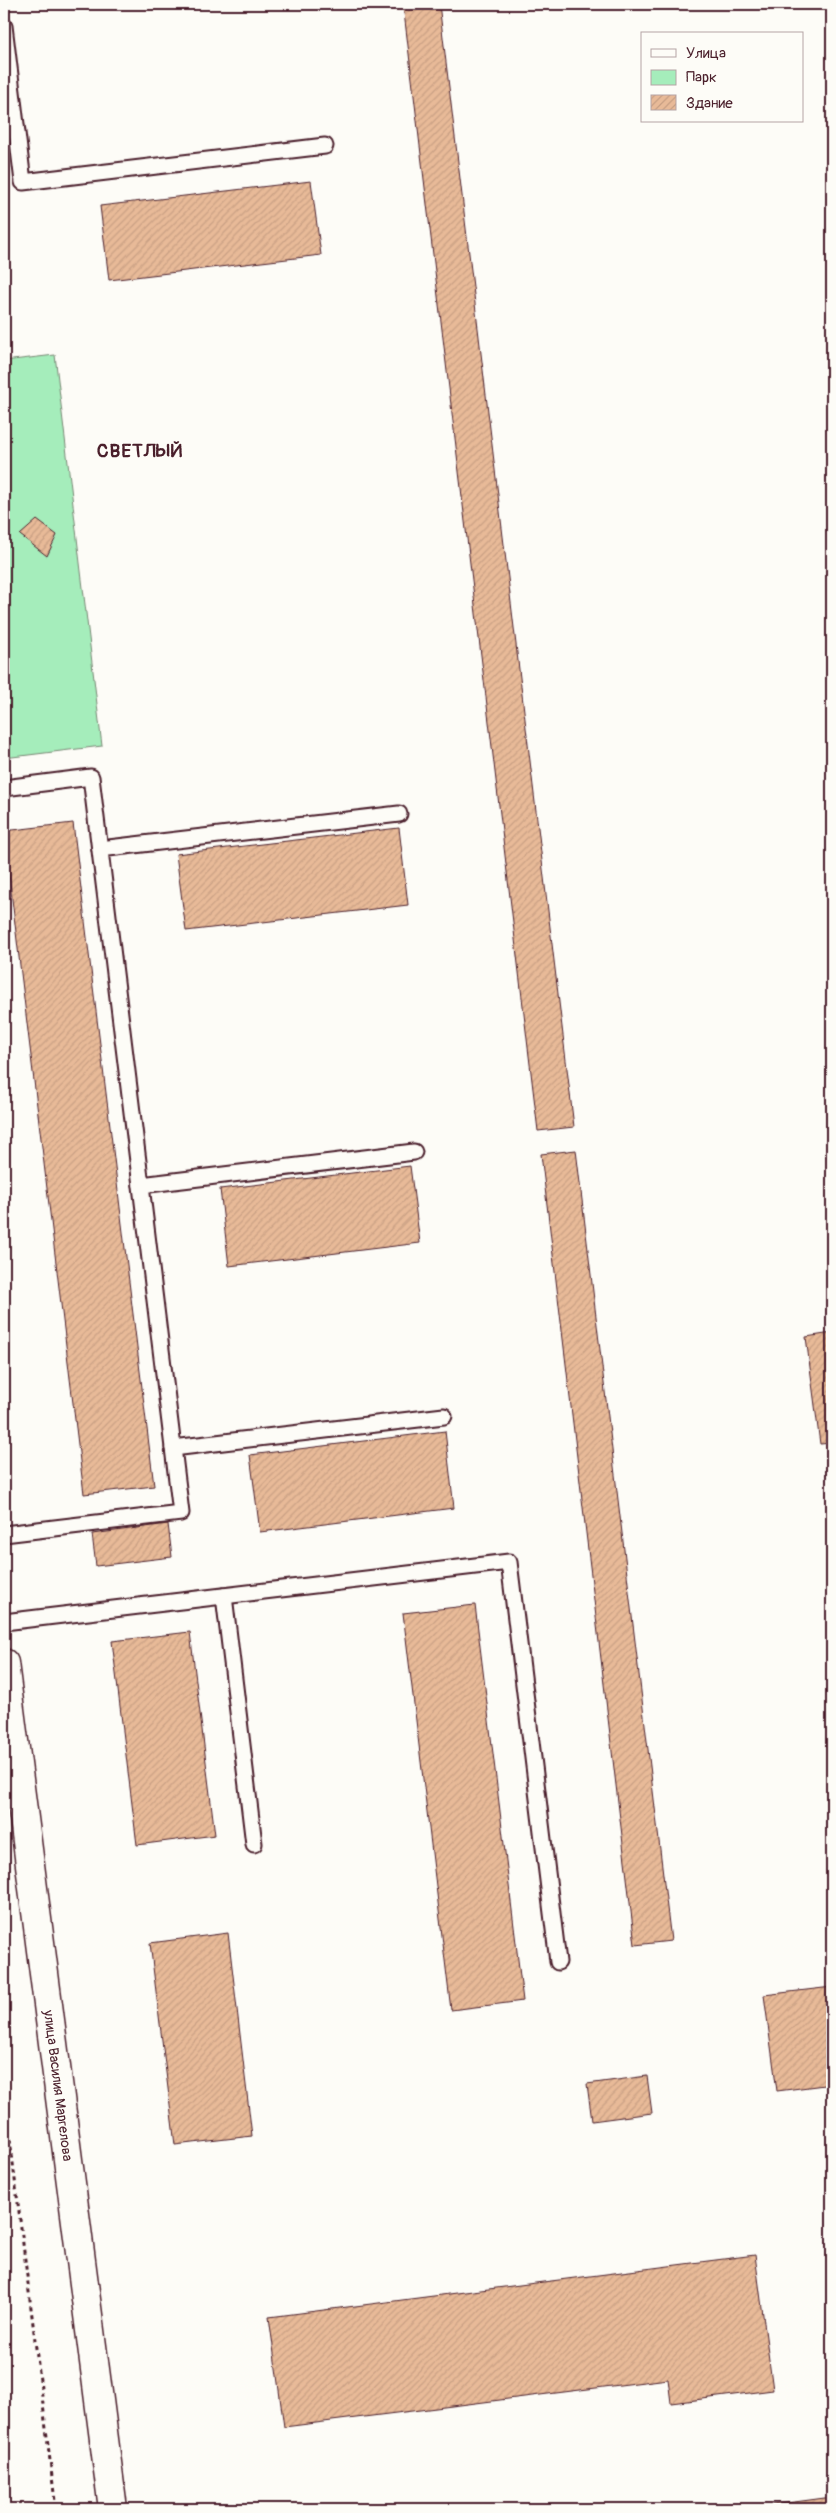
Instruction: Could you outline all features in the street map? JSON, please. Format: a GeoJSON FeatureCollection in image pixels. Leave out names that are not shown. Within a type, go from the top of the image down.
{"type":"FeatureCollection","features":[{"type":"Feature","properties":{"kind":"street","name":"улица Василия Маргелова"},"geometry":{"type":"LineString","coordinates":[[4,1663],[113,2509]]}},
{"type":"Feature","properties":{"kind":"lane"},"geometry":{"type":"LineString","coordinates":[[4,26],[23,182],[324,146]]}},
{"type":"Feature","properties":{"kind":"lane"},"geometry":{"type":"LineString","coordinates":[[4,788],[91,777],[180,1513],[4,1534]]}},
{"type":"Feature","properties":{"kind":"lane"},"geometry":{"type":"LineString","coordinates":[[100,849],[400,814]]}},
{"type":"Feature","properties":{"kind":"lane"},"geometry":{"type":"LineString","coordinates":[[140,1185],[414,1152]]}},
{"type":"Feature","properties":{"kind":"lane"},"geometry":{"type":"LineString","coordinates":[[173,1448],[444,1416]]}},
{"type":"Feature","properties":{"kind":"lane"},"geometry":{"type":"LineString","coordinates":[[4,1622],[509,1562],[558,1962]]}},
{"type":"Feature","properties":{"kind":"lane"},"geometry":{"type":"LineString","coordinates":[[224,1596],[254,1844]]}},
{"type":"Feature","properties":{"kind":"path"},"geometry":{"type":"LineString","coordinates":[[4,2091],[56,2509]]}},
{"type":"Feature","properties":{"kind":"green space"},"geometry":{"type":"Polygon","coordinates":[[[55,355],[102,746],[4,758],[4,361],[55,355]]]}},
{"type":"Feature","properties":{"kind":"building"},"geometry":{"type":"Polygon","coordinates":[[[403,4],[439,4],[574,1127],[538,1131],[403,4]]]}},
{"type":"Feature","properties":{"kind":"building"},"geometry":{"type":"Polygon","coordinates":[[[311,181],[321,255],[109,280],[100,206],[311,181]]]}},
{"type":"Feature","properties":{"kind":"building"},"geometry":{"type":"Polygon","coordinates":[[[4,267],[8,305],[4,305],[4,267]]]}},
{"type":"Feature","properties":{"kind":"building"},"geometry":{"type":"Polygon","coordinates":[[[37,520],[57,535],[47,556],[20,535],[37,520]]]}},
{"type":"Feature","properties":{"kind":"building"},"geometry":{"type":"Polygon","coordinates":[[[73,823],[154,1486],[84,1494],[4,833],[4,831],[73,823]]]}},
{"type":"Feature","properties":{"kind":"building"},"geometry":{"type":"Polygon","coordinates":[[[399,828],[408,905],[186,931],[176,854],[399,828]]]}},
{"type":"Feature","properties":{"kind":"building"},"geometry":{"type":"Polygon","coordinates":[[[576,1150],[671,1941],[635,1945],[541,1154],[576,1150]]]}},
{"type":"Feature","properties":{"kind":"building"},"geometry":{"type":"Polygon","coordinates":[[[410,1166],[420,1243],[229,1266],[220,1189],[410,1166]]]}},
{"type":"Feature","properties":{"kind":"building"},"geometry":{"type":"Polygon","coordinates":[[[832,1333],[832,1443],[820,1444],[806,1337],[832,1333]]]}},
{"type":"Feature","properties":{"kind":"building"},"geometry":{"type":"Polygon","coordinates":[[[445,1431],[454,1508],[260,1532],[250,1455],[445,1431]]]}},
{"type":"Feature","properties":{"kind":"building"},"geometry":{"type":"Polygon","coordinates":[[[168,1524],[172,1557],[96,1566],[92,1534],[168,1524]]]}},
{"type":"Feature","properties":{"kind":"building"},"geometry":{"type":"Polygon","coordinates":[[[475,1605],[523,2001],[451,2010],[403,1613],[475,1605]]]}},
{"type":"Feature","properties":{"kind":"building"},"geometry":{"type":"Polygon","coordinates":[[[190,1632],[215,1835],[137,1845],[112,1641],[190,1632]]]}},
{"type":"Feature","properties":{"kind":"building"},"geometry":{"type":"Polygon","coordinates":[[[228,1933],[252,2136],[175,2145],[150,1943],[228,1933]]]}},
{"type":"Feature","properties":{"kind":"building"},"geometry":{"type":"Polygon","coordinates":[[[832,1987],[832,2084],[777,2091],[764,1995],[832,1987]]]}},
{"type":"Feature","properties":{"kind":"building"},"geometry":{"type":"Polygon","coordinates":[[[647,2076],[652,2113],[592,2121],[587,2084],[647,2076]]]}},
{"type":"Feature","properties":{"kind":"building"},"geometry":{"type":"Polygon","coordinates":[[[755,2255],[773,2390],[671,2403],[668,2379],[284,2427],[269,2317],[755,2255]]]}},
{"type":"Feature","properties":{"kind":"building"},"geometry":{"type":"Polygon","coordinates":[[[832,2497],[832,2509],[773,2509],[772,2505],[832,2497]]]}},
{"type":"Feature","properties":{"kind":"district","name":"СВЕТЛЫЙ"},"geometry":{"type":"Point","coordinates":[140,451]}}]}
